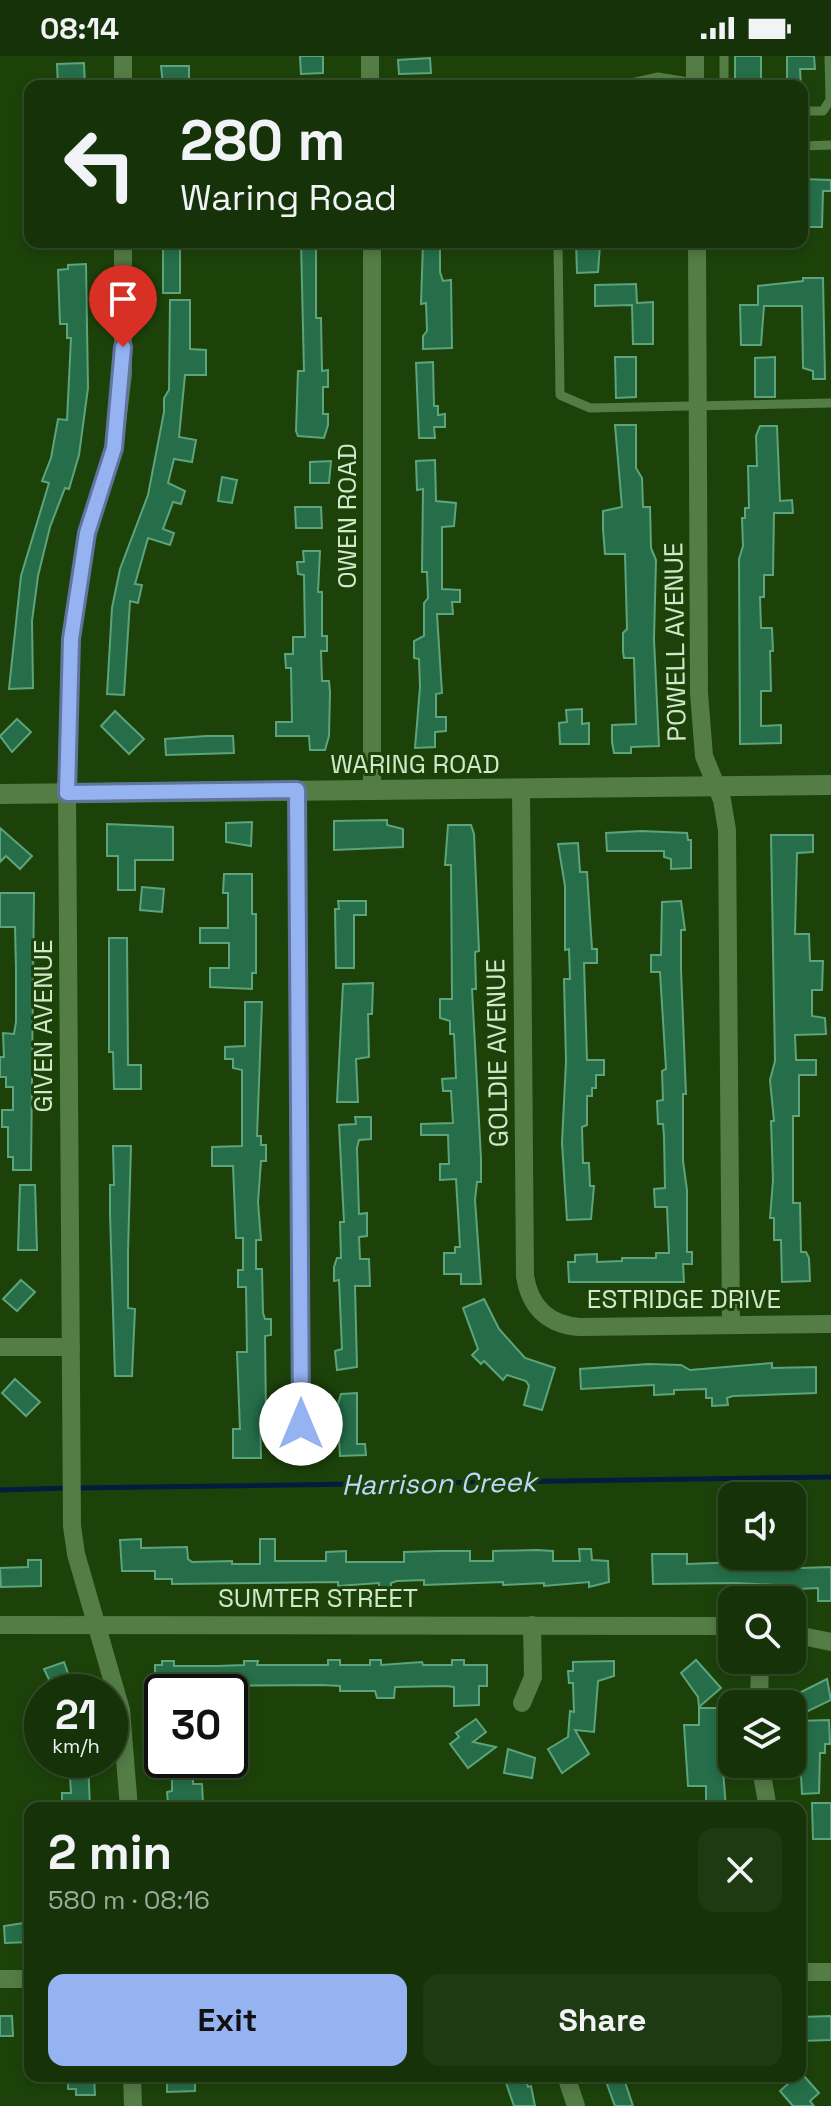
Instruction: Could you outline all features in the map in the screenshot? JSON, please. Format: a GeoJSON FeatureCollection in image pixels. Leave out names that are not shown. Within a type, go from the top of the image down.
{"type":"FeatureCollection","features":[{"type":"Feature","properties":{"kind":"street"},"geometry":{"type":"LineString","coordinates":[[123,56],[123,80]]}},
{"type":"Feature","properties":{"kind":"street"},"geometry":{"type":"LineString","coordinates":[[370,56],[370,80]]}},
{"type":"Feature","properties":{"kind":"street"},"geometry":{"type":"LineString","coordinates":[[695,56],[695,80]]}},
{"type":"Feature","properties":{"kind":"street","name":"GIVEN AVENUE"},"geometry":{"type":"LineString","coordinates":[[123,248],[123,374],[114,448],[87,533],[71,639],[67,793],[72,1511],[76,1554],[124,1726],[129,1802]]}},
{"type":"Feature","properties":{"kind":"street","name":"OWEN ROAD"},"geometry":{"type":"LineString","coordinates":[[372,248],[372,790]]}},
{"type":"Feature","properties":{"kind":"street","name":"POWELL AVENUE"},"geometry":{"type":"LineString","coordinates":[[697,248],[700,723],[704,756],[716,785],[727,839],[731,1325]]}},
{"type":"Feature","properties":{"kind":"street","name":"WARING ROAD"},"geometry":{"type":"LineString","coordinates":[[0,794],[831,785]]}},
{"type":"Feature","properties":{"kind":"street","name":"GOLDIE AVENUE"},"geometry":{"type":"LineString","coordinates":[[521,789],[525,1276],[529,1293],[541,1312]]}},
{"type":"Feature","properties":{"kind":"street"},"geometry":{"type":"LineString","coordinates":[[297,790],[301,1424]]}},
{"type":"Feature","properties":{"kind":"street","name":"ESTRIDGE DRIVE"},"geometry":{"type":"LineString","coordinates":[[541,1312],[560,1324],[580,1327],[831,1324]]}},
{"type":"Feature","properties":{"kind":"street"},"geometry":{"type":"LineString","coordinates":[[0,1347],[71,1347]]}},
{"type":"Feature","properties":{"kind":"street","name":"SUMTER STREET"},"geometry":{"type":"LineString","coordinates":[[0,1625],[718,1626]]}},
{"type":"Feature","properties":{"kind":"street"},"geometry":{"type":"LineString","coordinates":[[522,1703],[533,1677],[532,1625]]}},
{"type":"Feature","properties":{"kind":"street"},"geometry":{"type":"LineString","coordinates":[[806,1637],[831,1642]]}},
{"type":"Feature","properties":{"kind":"street"},"geometry":{"type":"LineString","coordinates":[[763,1778],[767,1802]]}},
{"type":"Feature","properties":{"kind":"street"},"geometry":{"type":"LineString","coordinates":[[806,1972],[831,1972]]}},
{"type":"Feature","properties":{"kind":"street"},"geometry":{"type":"LineString","coordinates":[[0,1979],[24,1979]]}},
{"type":"Feature","properties":{"kind":"street"},"geometry":{"type":"LineString","coordinates":[[132,2082],[133,2106]]}},
{"type":"Feature","properties":{"kind":"street"},"geometry":{"type":"LineString","coordinates":[[568,2082],[576,2106]]}},
{"type":"Feature","properties":{"kind":"lane"},"geometry":{"type":"LineString","coordinates":[[724,56],[724,80]]}},
{"type":"Feature","properties":{"kind":"lane"},"geometry":{"type":"LineString","coordinates":[[808,111],[823,111],[830,100],[829,56]]}},
{"type":"Feature","properties":{"kind":"lane"},"geometry":{"type":"LineString","coordinates":[[645,80],[658,77],[672,80]]}},
{"type":"Feature","properties":{"kind":"lane"},"geometry":{"type":"LineString","coordinates":[[808,146],[831,145]]}},
{"type":"Feature","properties":{"kind":"lane"},"geometry":{"type":"LineString","coordinates":[[558,248],[560,395],[590,408],[831,403]]}},
{"type":"Feature","properties":{"kind":"building"},"geometry":{"type":"Polygon","coordinates":[[[300,56],[323,56],[323,73],[301,74],[300,56]]]}},
{"type":"Feature","properties":{"kind":"building"},"geometry":{"type":"Polygon","coordinates":[[[735,56],[761,56],[761,80],[735,80],[735,56]]]}},
{"type":"Feature","properties":{"kind":"building"},"geometry":{"type":"Polygon","coordinates":[[[787,56],[814,56],[815,69],[800,69],[801,80],[787,80],[787,56]]]}},
{"type":"Feature","properties":{"kind":"building"},"geometry":{"type":"Polygon","coordinates":[[[430,58],[431,73],[399,74],[398,60],[430,58]]]}},
{"type":"Feature","properties":{"kind":"building"},"geometry":{"type":"Polygon","coordinates":[[[84,63],[85,80],[58,80],[57,64],[84,63]]]}},
{"type":"Feature","properties":{"kind":"building"},"geometry":{"type":"Polygon","coordinates":[[[161,66],[189,66],[189,80],[162,80],[161,66]]]}},
{"type":"Feature","properties":{"kind":"building"},"geometry":{"type":"Polygon","coordinates":[[[808,179],[831,180],[831,191],[823,191],[822,227],[808,227],[808,179]]]}},
{"type":"Feature","properties":{"kind":"building"},"geometry":{"type":"Polygon","coordinates":[[[163,248],[180,248],[180,293],[163,293],[163,248]]]}},
{"type":"Feature","properties":{"kind":"building"},"geometry":{"type":"Polygon","coordinates":[[[301,248],[316,248],[316,318],[321,318],[322,371],[328,370],[328,387],[323,387],[323,414],[328,414],[324,438],[298,436],[296,431],[298,371],[304,371],[301,248]]]}},
{"type":"Feature","properties":{"kind":"building"},"geometry":{"type":"Polygon","coordinates":[[[423,248],[440,248],[443,281],[451,280],[452,348],[423,349],[423,336],[427,331],[426,303],[421,304],[423,248]]]}},
{"type":"Feature","properties":{"kind":"building"},"geometry":{"type":"Polygon","coordinates":[[[576,248],[600,248],[598,272],[577,273],[576,248]]]}},
{"type":"Feature","properties":{"kind":"building"},"geometry":{"type":"Polygon","coordinates":[[[86,264],[88,388],[79,455],[69,489],[65,488],[50,527],[38,576],[32,621],[33,688],[9,689],[21,576],[49,483],[42,481],[51,458],[58,419],[67,420],[71,338],[67,338],[67,324],[60,324],[58,270],[68,269],[68,265],[86,264]]]}},
{"type":"Feature","properties":{"kind":"building"},"geometry":{"type":"Polygon","coordinates":[[[803,278],[823,278],[825,379],[813,379],[813,371],[803,368],[802,306],[764,306],[761,345],[741,345],[740,305],[758,305],[758,286],[803,281],[803,278]]]}},
{"type":"Feature","properties":{"kind":"building"},"geometry":{"type":"Polygon","coordinates":[[[636,284],[637,303],[653,302],[653,344],[633,344],[632,305],[595,306],[595,285],[636,284]]]}},
{"type":"Feature","properties":{"kind":"building"},"geometry":{"type":"Polygon","coordinates":[[[170,300],[190,300],[190,349],[206,350],[206,375],[185,375],[179,437],[196,440],[192,462],[174,459],[168,483],[185,491],[181,504],[173,502],[163,529],[174,533],[170,545],[148,538],[135,584],[142,585],[138,603],[130,601],[124,695],[107,694],[112,608],[120,569],[148,495],[164,398],[169,390],[170,300]]]}},
{"type":"Feature","properties":{"kind":"building"},"geometry":{"type":"Polygon","coordinates":[[[615,357],[636,357],[636,397],[616,398],[615,357]]]}},
{"type":"Feature","properties":{"kind":"building"},"geometry":{"type":"Polygon","coordinates":[[[775,357],[775,397],[755,397],[755,358],[775,357]]]}},
{"type":"Feature","properties":{"kind":"building"},"geometry":{"type":"Polygon","coordinates":[[[433,362],[434,406],[438,406],[438,415],[445,414],[445,427],[434,427],[435,438],[419,438],[416,363],[433,362]]]}},
{"type":"Feature","properties":{"kind":"building"},"geometry":{"type":"Polygon","coordinates":[[[615,425],[636,425],[636,468],[642,478],[643,507],[650,507],[651,548],[656,560],[654,639],[659,746],[631,747],[631,753],[614,753],[612,742],[612,725],[636,724],[634,658],[624,658],[623,652],[623,633],[627,629],[625,554],[605,554],[603,529],[603,511],[622,507],[615,425]]]}},
{"type":"Feature","properties":{"kind":"building"},"geometry":{"type":"Polygon","coordinates":[[[760,426],[777,426],[780,501],[792,500],[793,513],[774,513],[773,575],[764,575],[764,597],[760,597],[761,628],[772,628],[773,651],[770,651],[771,691],[761,691],[761,726],[781,725],[781,743],[740,744],[739,559],[743,546],[742,518],[745,518],[745,508],[749,508],[748,466],[757,466],[756,436],[760,426]]]}},
{"type":"Feature","properties":{"kind":"building"},"geometry":{"type":"Polygon","coordinates":[[[435,460],[436,501],[456,503],[454,526],[442,527],[442,589],[460,590],[460,602],[452,602],[453,614],[437,614],[442,693],[436,694],[436,717],[446,717],[446,731],[435,732],[435,747],[415,748],[420,687],[419,659],[414,658],[414,641],[424,636],[424,603],[428,598],[427,572],[422,572],[423,489],[417,490],[416,461],[435,460]]]}},
{"type":"Feature","properties":{"kind":"building"},"geometry":{"type":"Polygon","coordinates":[[[331,461],[329,483],[310,483],[310,462],[331,461]]]}},
{"type":"Feature","properties":{"kind":"building"},"geometry":{"type":"Polygon","coordinates":[[[222,477],[237,480],[232,503],[218,501],[222,477]]]}},
{"type":"Feature","properties":{"kind":"building"},"geometry":{"type":"Polygon","coordinates":[[[295,507],[321,507],[322,528],[296,528],[295,507]]]}},
{"type":"Feature","properties":{"kind":"building"},"geometry":{"type":"Polygon","coordinates":[[[303,551],[320,551],[318,592],[322,592],[322,636],[327,636],[327,651],[321,651],[322,681],[329,681],[330,692],[329,736],[325,750],[310,750],[309,736],[276,736],[276,722],[292,722],[291,668],[286,668],[285,654],[293,654],[293,637],[305,637],[304,575],[298,574],[297,562],[304,562],[303,551]]]}},
{"type":"Feature","properties":{"kind":"building"},"geometry":{"type":"Polygon","coordinates":[[[582,709],[582,724],[589,723],[589,744],[560,744],[559,723],[567,722],[566,710],[582,709]]]}},
{"type":"Feature","properties":{"kind":"building"},"geometry":{"type":"Polygon","coordinates":[[[115,711],[144,739],[129,754],[101,726],[115,711]]]}},
{"type":"Feature","properties":{"kind":"building"},"geometry":{"type":"Polygon","coordinates":[[[17,719],[31,732],[12,752],[0,736],[17,719]]]}},
{"type":"Feature","properties":{"kind":"building"},"geometry":{"type":"Polygon","coordinates":[[[233,736],[234,753],[166,755],[165,739],[233,736]]]}},
{"type":"Feature","properties":{"kind":"building"},"geometry":{"type":"Polygon","coordinates":[[[387,820],[387,825],[403,829],[403,847],[334,850],[334,821],[387,820]]]}},
{"type":"Feature","properties":{"kind":"building"},"geometry":{"type":"Polygon","coordinates":[[[252,822],[251,846],[226,842],[226,823],[252,822]]]}},
{"type":"Feature","properties":{"kind":"building"},"geometry":{"type":"Polygon","coordinates":[[[107,824],[173,827],[173,860],[135,860],[135,890],[118,890],[118,856],[107,856],[107,824]]]}},
{"type":"Feature","properties":{"kind":"building"},"geometry":{"type":"Polygon","coordinates":[[[448,825],[471,825],[474,834],[479,951],[475,952],[476,989],[472,989],[481,1159],[481,1182],[477,1182],[475,1200],[481,1284],[461,1284],[461,1274],[444,1274],[444,1253],[455,1253],[455,1247],[460,1247],[456,1179],[440,1180],[440,1164],[449,1164],[448,1135],[421,1135],[421,1124],[453,1123],[451,1091],[443,1091],[442,1079],[456,1078],[454,1034],[450,1034],[450,1021],[440,1018],[440,999],[452,999],[451,865],[445,865],[448,825]]]}},
{"type":"Feature","properties":{"kind":"building"},"geometry":{"type":"Polygon","coordinates":[[[0,828],[32,856],[20,869],[6,856],[0,862],[0,828]]]}},
{"type":"Feature","properties":{"kind":"building"},"geometry":{"type":"Polygon","coordinates":[[[606,833],[687,833],[688,840],[691,840],[691,868],[671,869],[671,859],[664,857],[664,851],[607,851],[606,833]]]}},
{"type":"Feature","properties":{"kind":"building"},"geometry":{"type":"Polygon","coordinates":[[[771,835],[813,835],[813,852],[797,853],[795,934],[809,934],[810,961],[823,961],[822,990],[812,990],[812,1016],[825,1018],[826,1034],[795,1035],[796,1060],[816,1060],[816,1075],[799,1075],[799,1116],[793,1116],[793,1203],[800,1203],[801,1252],[806,1252],[809,1258],[810,1281],[782,1282],[781,1240],[774,1240],[774,1218],[770,1218],[773,1180],[771,1121],[774,1121],[770,1080],[775,1061],[771,835]]]}},
{"type":"Feature","properties":{"kind":"building"},"geometry":{"type":"Polygon","coordinates":[[[578,843],[580,872],[587,872],[592,949],[597,949],[597,963],[584,963],[587,1060],[604,1060],[604,1075],[596,1075],[596,1088],[592,1088],[592,1096],[587,1096],[587,1125],[582,1127],[583,1163],[589,1163],[590,1186],[594,1186],[591,1219],[567,1220],[562,1143],[566,1061],[564,979],[570,979],[569,949],[565,950],[565,886],[558,844],[578,843]]]}},
{"type":"Feature","properties":{"kind":"building"},"geometry":{"type":"Polygon","coordinates":[[[224,874],[252,874],[256,973],[252,973],[252,989],[210,987],[210,968],[229,968],[229,943],[200,943],[200,928],[228,928],[228,893],[223,893],[224,874]]]}},
{"type":"Feature","properties":{"kind":"building"},"geometry":{"type":"Polygon","coordinates":[[[142,887],[164,889],[162,912],[140,910],[142,887]]]}},
{"type":"Feature","properties":{"kind":"building"},"geometry":{"type":"Polygon","coordinates":[[[0,893],[34,893],[31,1170],[13,1170],[13,1157],[8,1157],[8,1127],[2,1127],[2,1110],[13,1110],[13,1087],[6,1087],[6,1077],[0,1077],[0,1057],[4,1057],[3,1033],[14,1034],[16,969],[15,927],[0,927],[0,893]]]}},
{"type":"Feature","properties":{"kind":"building"},"geometry":{"type":"Polygon","coordinates":[[[338,901],[366,901],[366,915],[354,915],[354,968],[336,968],[335,909],[339,909],[338,901]]]}},
{"type":"Feature","properties":{"kind":"building"},"geometry":{"type":"Polygon","coordinates":[[[681,901],[685,930],[681,930],[686,1094],[683,1094],[683,1161],[687,1190],[687,1252],[692,1252],[692,1264],[683,1264],[684,1282],[569,1282],[568,1262],[575,1262],[575,1255],[597,1254],[597,1262],[656,1258],[656,1253],[669,1253],[667,1207],[655,1207],[654,1189],[665,1188],[663,1124],[658,1124],[657,1101],[663,1100],[662,1071],[666,1069],[660,972],[651,972],[651,955],[661,955],[662,902],[681,901]]]}},
{"type":"Feature","properties":{"kind":"building"},"geometry":{"type":"Polygon","coordinates":[[[109,938],[127,938],[128,1065],[141,1065],[141,1089],[114,1089],[113,1052],[109,1052],[109,938]]]}},
{"type":"Feature","properties":{"kind":"building"},"geometry":{"type":"Polygon","coordinates":[[[373,983],[372,1014],[368,1014],[369,1057],[356,1059],[358,1102],[337,1102],[343,984],[373,983]]]}},
{"type":"Feature","properties":{"kind":"building"},"geometry":{"type":"Polygon","coordinates":[[[245,1002],[262,1002],[257,1136],[261,1136],[261,1145],[266,1145],[266,1161],[261,1161],[258,1202],[261,1240],[256,1240],[256,1269],[262,1269],[263,1313],[265,1319],[271,1319],[271,1335],[265,1336],[266,1418],[260,1418],[261,1458],[233,1458],[233,1429],[240,1429],[237,1352],[247,1352],[246,1287],[238,1287],[238,1270],[243,1270],[243,1238],[236,1238],[233,1166],[212,1166],[212,1147],[242,1146],[242,1070],[233,1068],[233,1059],[225,1059],[225,1047],[245,1046],[245,1002]]]}},
{"type":"Feature","properties":{"kind":"building"},"geometry":{"type":"Polygon","coordinates":[[[355,1117],[371,1117],[371,1139],[359,1140],[357,1148],[359,1214],[367,1213],[367,1236],[359,1237],[360,1259],[369,1259],[370,1286],[355,1286],[357,1367],[337,1370],[335,1351],[342,1349],[339,1280],[334,1281],[334,1267],[337,1258],[341,1258],[340,1222],[344,1222],[339,1125],[356,1124],[355,1117]]]}},
{"type":"Feature","properties":{"kind":"building"},"geometry":{"type":"Polygon","coordinates":[[[113,1146],[131,1146],[128,1308],[135,1309],[132,1376],[115,1376],[110,1214],[110,1185],[114,1185],[113,1146]]]}},
{"type":"Feature","properties":{"kind":"building"},"geometry":{"type":"Polygon","coordinates":[[[20,1185],[35,1185],[37,1250],[18,1250],[20,1185]]]}},
{"type":"Feature","properties":{"kind":"building"},"geometry":{"type":"Polygon","coordinates":[[[21,1280],[35,1292],[17,1311],[3,1299],[21,1280]]]}},
{"type":"Feature","properties":{"kind":"building"},"geometry":{"type":"Polygon","coordinates":[[[484,1299],[499,1329],[525,1358],[555,1368],[542,1410],[524,1405],[529,1386],[526,1381],[507,1375],[503,1380],[484,1361],[481,1364],[472,1355],[478,1349],[463,1308],[484,1299]]]}},
{"type":"Feature","properties":{"kind":"building"},"geometry":{"type":"Polygon","coordinates":[[[772,1363],[772,1368],[816,1367],[816,1393],[733,1396],[727,1398],[728,1405],[712,1406],[712,1398],[706,1398],[706,1389],[674,1390],[674,1394],[654,1395],[654,1385],[581,1389],[580,1369],[648,1364],[681,1365],[690,1370],[772,1363]]]}},
{"type":"Feature","properties":{"kind":"building"},"geometry":{"type":"Polygon","coordinates":[[[15,1379],[40,1402],[26,1416],[2,1393],[15,1379]]]}},
{"type":"Feature","properties":{"kind":"building"},"geometry":{"type":"Polygon","coordinates":[[[357,1393],[357,1444],[365,1444],[366,1455],[340,1456],[337,1407],[341,1394],[357,1393]]]}},
{"type":"Feature","properties":{"kind":"building"},"geometry":{"type":"Polygon","coordinates":[[[141,1539],[141,1548],[187,1547],[188,1559],[192,1562],[232,1561],[232,1564],[260,1564],[260,1539],[275,1539],[275,1561],[326,1561],[326,1552],[346,1551],[346,1562],[404,1562],[404,1552],[470,1551],[470,1561],[493,1561],[493,1551],[537,1550],[553,1551],[553,1561],[580,1561],[579,1549],[591,1549],[592,1560],[608,1561],[609,1582],[589,1587],[589,1582],[544,1586],[544,1583],[503,1585],[503,1582],[424,1585],[424,1580],[397,1581],[391,1583],[391,1587],[379,1587],[379,1583],[338,1586],[338,1582],[172,1584],[172,1579],[155,1579],[155,1571],[122,1571],[120,1540],[141,1539]]]}},
{"type":"Feature","properties":{"kind":"building"},"geometry":{"type":"Polygon","coordinates":[[[652,1554],[687,1554],[687,1564],[718,1563],[718,1570],[831,1567],[831,1601],[818,1601],[818,1588],[806,1589],[806,1586],[653,1584],[652,1554]]]}},
{"type":"Feature","properties":{"kind":"building"},"geometry":{"type":"Polygon","coordinates":[[[28,1560],[41,1560],[41,1586],[1,1587],[0,1568],[28,1567],[28,1560]]]}},
{"type":"Feature","properties":{"kind":"building"},"geometry":{"type":"Polygon","coordinates":[[[328,1660],[340,1660],[340,1665],[370,1665],[370,1660],[381,1660],[381,1665],[422,1662],[423,1665],[452,1665],[452,1660],[464,1660],[464,1665],[487,1665],[487,1686],[479,1686],[479,1705],[454,1706],[454,1687],[446,1686],[395,1687],[394,1698],[377,1698],[375,1691],[340,1691],[340,1686],[248,1685],[248,1674],[155,1674],[155,1665],[162,1665],[162,1661],[174,1661],[174,1666],[244,1665],[244,1661],[258,1661],[257,1665],[328,1665],[328,1660]]]}},
{"type":"Feature","properties":{"kind":"building"},"geometry":{"type":"Polygon","coordinates":[[[696,1660],[721,1688],[699,1707],[698,1697],[681,1673],[696,1660]]]}},
{"type":"Feature","properties":{"kind":"building"},"geometry":{"type":"Polygon","coordinates":[[[614,1661],[614,1676],[598,1681],[594,1732],[575,1730],[589,1754],[562,1773],[548,1749],[568,1737],[570,1711],[574,1712],[573,1683],[569,1683],[568,1671],[573,1671],[573,1662],[614,1661]]]}},
{"type":"Feature","properties":{"kind":"building"},"geometry":{"type":"Polygon","coordinates":[[[64,1662],[68,1674],[46,1674],[44,1669],[64,1662]]]}},
{"type":"Feature","properties":{"kind":"building"},"geometry":{"type":"Polygon","coordinates":[[[827,1679],[831,1700],[806,1712],[805,1690],[827,1679]]]}},
{"type":"Feature","properties":{"kind":"building"},"geometry":{"type":"Polygon","coordinates":[[[699,1708],[718,1708],[718,1778],[724,1778],[726,1802],[706,1802],[706,1786],[688,1786],[684,1725],[699,1725],[699,1708]]]}},
{"type":"Feature","properties":{"kind":"building"},"geometry":{"type":"Polygon","coordinates":[[[476,1719],[486,1732],[473,1742],[496,1747],[468,1768],[450,1744],[459,1737],[456,1733],[476,1719]]]}},
{"type":"Feature","properties":{"kind":"building"},"geometry":{"type":"Polygon","coordinates":[[[829,1720],[830,1744],[825,1744],[825,1753],[820,1753],[819,1793],[802,1794],[801,1778],[806,1778],[806,1721],[829,1720]]]}},
{"type":"Feature","properties":{"kind":"building"},"geometry":{"type":"Polygon","coordinates":[[[508,1749],[535,1758],[532,1778],[504,1773],[508,1749]]]}},
{"type":"Feature","properties":{"kind":"building"},"geometry":{"type":"Polygon","coordinates":[[[70,1778],[89,1778],[90,1802],[62,1802],[62,1793],[71,1793],[70,1778]]]}},
{"type":"Feature","properties":{"kind":"building"},"geometry":{"type":"Polygon","coordinates":[[[172,1778],[193,1778],[193,1784],[202,1784],[203,1802],[168,1802],[167,1792],[172,1791],[172,1778]]]}},
{"type":"Feature","properties":{"kind":"building"},"geometry":{"type":"Polygon","coordinates":[[[812,1803],[831,1803],[831,1839],[813,1839],[812,1803]]]}},
{"type":"Feature","properties":{"kind":"building"},"geometry":{"type":"Polygon","coordinates":[[[24,1923],[24,1942],[5,1943],[4,1926],[24,1923]]]}},
{"type":"Feature","properties":{"kind":"building"},"geometry":{"type":"Polygon","coordinates":[[[0,2016],[12,2016],[13,2036],[0,2036],[0,2016]]]}},
{"type":"Feature","properties":{"kind":"building"},"geometry":{"type":"Polygon","coordinates":[[[831,2016],[831,2040],[806,2041],[806,2017],[831,2016]]]}},
{"type":"Feature","properties":{"kind":"building"},"geometry":{"type":"Polygon","coordinates":[[[806,2078],[819,2093],[810,2101],[814,2106],[793,2106],[780,2091],[790,2082],[806,2082],[806,2078]]]}},
{"type":"Feature","properties":{"kind":"building"},"geometry":{"type":"Polygon","coordinates":[[[68,2082],[94,2082],[95,2095],[76,2095],[76,2089],[68,2089],[68,2082]]]}},
{"type":"Feature","properties":{"kind":"building"},"geometry":{"type":"Polygon","coordinates":[[[167,2082],[195,2082],[195,2091],[167,2092],[167,2082]]]}},
{"type":"Feature","properties":{"kind":"building"},"geometry":{"type":"Polygon","coordinates":[[[526,2082],[528,2087],[531,2086],[535,2106],[514,2106],[506,2083],[526,2082]]]}},
{"type":"Feature","properties":{"kind":"building"},"geometry":{"type":"Polygon","coordinates":[[[606,2082],[625,2082],[633,2106],[615,2106],[606,2082]]]}},
{"type":"Feature","properties":{"kind":"waterway","name":"Harrison Creek"},"geometry":{"type":"LineString","coordinates":[[77,1488],[831,1477]]}},
{"type":"Feature","properties":{"kind":"waterway","name":"Harrison Creek"},"geometry":{"type":"LineString","coordinates":[[0,1490],[67,1488]]}},
{"type":"Feature","properties":{"kind":"route"},"geometry":{"type":"LineString","coordinates":[[123,347],[114,448],[87,533],[71,639],[67,793],[297,790],[301,1424]]}}]}
